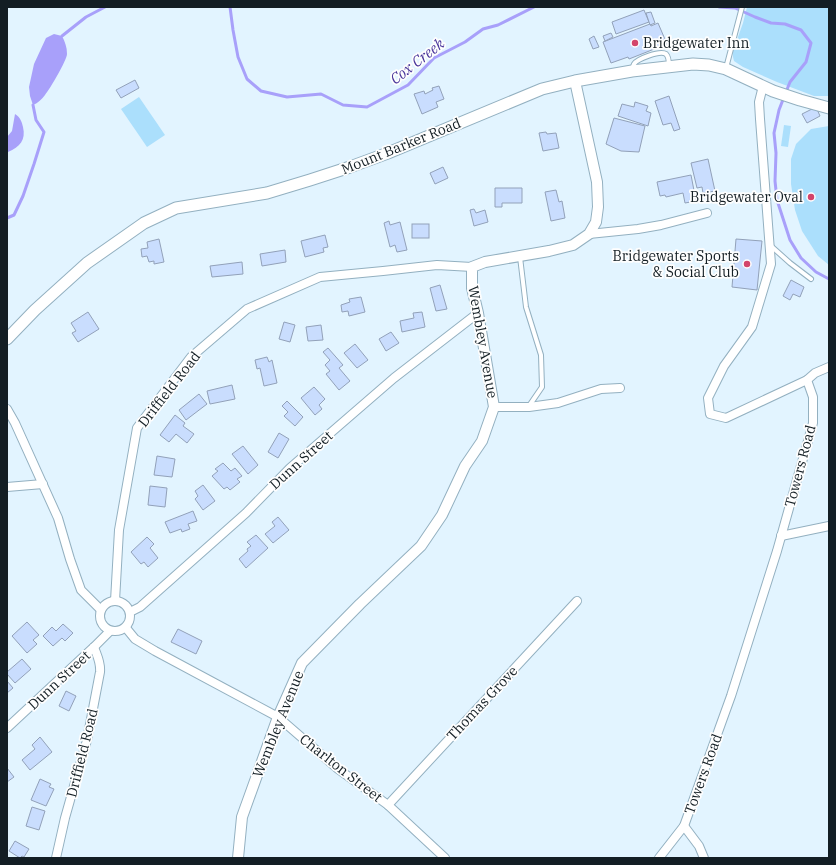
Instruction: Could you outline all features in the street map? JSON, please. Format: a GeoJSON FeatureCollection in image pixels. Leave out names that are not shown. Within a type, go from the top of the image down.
{"type":"FeatureCollection","features":[{"type":"Feature","properties":{"kind":"main road","name":"Mount Barker Road"},"geometry":{"type":"LineString","coordinates":[[7,339],[35,310],[86,263],[144,223],[176,208],[267,193],[330,174],[388,153],[542,90],[575,80],[669,66],[693,64],[710,65],[726,69],[774,91],[829,108]]}},
{"type":"Feature","properties":{"kind":"street"},"geometry":{"type":"LineString","coordinates":[[575,80],[597,182],[598,207],[596,222],[589,234]]}},
{"type":"Feature","properties":{"kind":"street"},"geometry":{"type":"LineString","coordinates":[[763,86],[759,102],[771,264],[752,327],[724,366],[708,398],[710,414],[726,418],[807,380],[815,373],[829,367]]}},
{"type":"Feature","properties":{"kind":"street"},"geometry":{"type":"LineString","coordinates":[[589,234],[654,227],[707,213]]}},
{"type":"Feature","properties":{"kind":"street","name":"Wembley Avenue"},"geometry":{"type":"LineString","coordinates":[[238,858],[242,817],[278,717],[302,663],[360,604],[421,546],[442,515],[466,466],[482,441],[494,407],[478,313],[472,288],[472,267],[485,262],[520,257],[573,245],[589,234]]}},
{"type":"Feature","properties":{"kind":"street","name":"Driffield Road"},"geometry":{"type":"LineString","coordinates":[[115,601],[119,530],[137,428],[191,357],[247,309],[320,277],[437,264],[472,267]]}},
{"type":"Feature","properties":{"kind":"street","name":"Dunn Street"},"geometry":{"type":"LineString","coordinates":[[130,612],[140,607],[246,513],[296,463],[394,378],[478,313]]}},
{"type":"Feature","properties":{"kind":"street","name":"Towers Road"},"geometry":{"type":"LineString","coordinates":[[659,858],[684,826],[731,696],[777,551],[813,423],[813,397],[807,380]]}},
{"type":"Feature","properties":{"kind":"street"},"geometry":{"type":"LineString","coordinates":[[494,407],[529,407],[558,403],[601,389],[620,388]]}},
{"type":"Feature","properties":{"kind":"street"},"geometry":{"type":"LineString","coordinates":[[7,409],[15,423],[58,518],[81,590],[101,610]]}},
{"type":"Feature","properties":{"kind":"street"},"geometry":{"type":"LineString","coordinates":[[7,487],[43,484]]}},
{"type":"Feature","properties":{"kind":"street"},"geometry":{"type":"LineString","coordinates":[[781,536],[829,526]]}},
{"type":"Feature","properties":{"kind":"street"},"geometry":{"type":"LineString","coordinates":[[115,601],[125,604],[130,612],[130,620],[126,628],[118,631],[110,631],[104,627],[101,622],[101,610],[110,602],[115,601]]}},
{"type":"Feature","properties":{"kind":"street","name":"Thomas Grove"},"geometry":{"type":"LineString","coordinates":[[388,805],[577,601]]}},
{"type":"Feature","properties":{"kind":"street","name":"Charlton Street"},"geometry":{"type":"LineString","coordinates":[[126,628],[135,639],[155,651],[278,717],[338,769],[388,805],[445,858]]}},
{"type":"Feature","properties":{"kind":"street","name":"Dunn Street"},"geometry":{"type":"LineString","coordinates":[[7,728],[94,648],[110,631]]}},
{"type":"Feature","properties":{"kind":"street","name":"Driffield Road"},"geometry":{"type":"LineString","coordinates":[[56,858],[65,818],[87,740],[100,672],[101,666],[94,648]]}},
{"type":"Feature","properties":{"kind":"street"},"geometry":{"type":"LineString","coordinates":[[684,826],[699,846],[704,858]]}},
{"type":"Feature","properties":{"kind":"lane"},"geometry":{"type":"LineString","coordinates":[[726,69],[742,7]]}},
{"type":"Feature","properties":{"kind":"lane"},"geometry":{"type":"LineString","coordinates":[[770,245],[811,279]]}},
{"type":"Feature","properties":{"kind":"lane"},"geometry":{"type":"LineString","coordinates":[[520,257],[526,306],[541,355],[542,387],[529,407]]}},
{"type":"Feature","properties":{"kind":"shaded area"},"geometry":{"type":"Polygon","coordinates":[[[747,7],[829,7],[829,96],[814,96],[777,82],[743,67],[734,61],[733,51],[747,7]]]}},
{"type":"Feature","properties":{"kind":"shaded area"},"geometry":{"type":"Polygon","coordinates":[[[54,34],[62,36],[65,42],[67,54],[58,74],[47,92],[40,101],[33,105],[29,87],[34,64],[46,38],[54,34]]]}},
{"type":"Feature","properties":{"kind":"shaded area"},"geometry":{"type":"Polygon","coordinates":[[[139,97],[165,135],[147,147],[121,109],[139,97]]]}},
{"type":"Feature","properties":{"kind":"shaded area"},"geometry":{"type":"Polygon","coordinates":[[[15,114],[21,121],[24,136],[16,148],[8,152],[7,137],[12,131],[15,114]]]}},
{"type":"Feature","properties":{"kind":"shaded area"},"geometry":{"type":"Polygon","coordinates":[[[784,125],[791,126],[788,147],[781,146],[784,125]]]}},
{"type":"Feature","properties":{"kind":"shaded area","name":"Bridgewater Oval"},"geometry":{"type":"Polygon","coordinates":[[[829,126],[829,265],[818,256],[802,231],[795,210],[791,184],[791,159],[796,144],[811,129],[829,126]]]}},
{"type":"Feature","properties":{"kind":"building"},"geometry":{"type":"Polygon","coordinates":[[[644,10],[649,22],[616,34],[612,22],[644,10]]]}},
{"type":"Feature","properties":{"kind":"building"},"geometry":{"type":"Polygon","coordinates":[[[651,12],[655,23],[650,25],[646,13],[651,12]]]}},
{"type":"Feature","properties":{"kind":"building","name":"Bridgewater Inn"},"geometry":{"type":"Polygon","coordinates":[[[658,23],[667,44],[629,59],[628,57],[611,63],[603,42],[650,24],[651,26],[658,23]]]}},
{"type":"Feature","properties":{"kind":"building"},"geometry":{"type":"Polygon","coordinates":[[[611,33],[613,37],[605,41],[603,36],[611,33]]]}},
{"type":"Feature","properties":{"kind":"building"},"geometry":{"type":"Polygon","coordinates":[[[594,36],[599,47],[593,49],[589,39],[594,36]]]}},
{"type":"Feature","properties":{"kind":"building"},"geometry":{"type":"Polygon","coordinates":[[[135,80],[139,88],[121,98],[116,90],[135,80]]]}},
{"type":"Feature","properties":{"kind":"building"},"geometry":{"type":"Polygon","coordinates":[[[439,86],[444,99],[436,102],[438,107],[422,114],[414,94],[424,91],[425,94],[433,90],[432,88],[439,86]]]}},
{"type":"Feature","properties":{"kind":"building"},"geometry":{"type":"Polygon","coordinates":[[[669,96],[680,129],[674,131],[671,123],[663,125],[655,101],[669,96]]]}},
{"type":"Feature","properties":{"kind":"building"},"geometry":{"type":"Polygon","coordinates":[[[635,102],[648,106],[646,111],[651,113],[648,126],[618,116],[622,104],[634,107],[635,102]]]}},
{"type":"Feature","properties":{"kind":"building"},"geometry":{"type":"Polygon","coordinates":[[[816,107],[820,116],[807,123],[802,114],[816,107]]]}},
{"type":"Feature","properties":{"kind":"building"},"geometry":{"type":"Polygon","coordinates":[[[614,118],[645,126],[639,152],[621,151],[606,144],[614,118]]]}},
{"type":"Feature","properties":{"kind":"building"},"geometry":{"type":"Polygon","coordinates":[[[546,132],[547,134],[556,133],[559,148],[543,151],[539,133],[546,132]]]}},
{"type":"Feature","properties":{"kind":"building"},"geometry":{"type":"Polygon","coordinates":[[[708,159],[715,191],[703,193],[702,187],[697,188],[691,163],[708,159]]]}},
{"type":"Feature","properties":{"kind":"building"},"geometry":{"type":"Polygon","coordinates":[[[443,167],[448,178],[435,184],[430,173],[443,167]]]}},
{"type":"Feature","properties":{"kind":"building"},"geometry":{"type":"Polygon","coordinates":[[[691,175],[696,201],[685,203],[683,193],[666,197],[665,195],[660,196],[657,182],[691,175]]]}},
{"type":"Feature","properties":{"kind":"building"},"geometry":{"type":"Polygon","coordinates":[[[495,188],[522,188],[522,203],[502,203],[502,207],[495,207],[495,188]]]}},
{"type":"Feature","properties":{"kind":"building"},"geometry":{"type":"Polygon","coordinates":[[[556,190],[559,202],[562,201],[565,218],[551,221],[545,192],[556,190]]]}},
{"type":"Feature","properties":{"kind":"building"},"geometry":{"type":"Polygon","coordinates":[[[474,209],[476,213],[485,210],[488,222],[474,226],[470,210],[474,209]]]}},
{"type":"Feature","properties":{"kind":"building"},"geometry":{"type":"Polygon","coordinates":[[[389,221],[390,225],[400,222],[407,250],[397,252],[395,245],[390,247],[384,223],[389,221]]]}},
{"type":"Feature","properties":{"kind":"building"},"geometry":{"type":"Polygon","coordinates":[[[412,224],[429,224],[429,238],[412,238],[412,224]]]}},
{"type":"Feature","properties":{"kind":"building"},"geometry":{"type":"Polygon","coordinates":[[[325,235],[328,247],[323,248],[324,252],[305,257],[301,241],[325,235]]]}},
{"type":"Feature","properties":{"kind":"building"},"geometry":{"type":"Polygon","coordinates":[[[159,239],[164,262],[154,264],[154,261],[149,262],[147,256],[142,257],[141,249],[148,248],[147,242],[159,239]]]}},
{"type":"Feature","properties":{"kind":"building","name":"Bridgewater Sports & Social Club"},"geometry":{"type":"Polygon","coordinates":[[[736,239],[762,241],[757,290],[732,287],[736,239]]]}},
{"type":"Feature","properties":{"kind":"building"},"geometry":{"type":"Polygon","coordinates":[[[285,250],[286,262],[262,266],[260,254],[285,250]]]}},
{"type":"Feature","properties":{"kind":"building"},"geometry":{"type":"Polygon","coordinates":[[[242,262],[243,274],[212,277],[210,266],[242,262]]]}},
{"type":"Feature","properties":{"kind":"building"},"geometry":{"type":"Polygon","coordinates":[[[791,280],[804,287],[800,297],[793,294],[790,300],[783,296],[791,280]]]}},
{"type":"Feature","properties":{"kind":"building"},"geometry":{"type":"Polygon","coordinates":[[[440,285],[447,309],[436,311],[430,288],[440,285]]]}},
{"type":"Feature","properties":{"kind":"building"},"geometry":{"type":"Polygon","coordinates":[[[361,297],[365,312],[349,316],[348,311],[342,312],[341,305],[350,302],[349,299],[361,297]]]}},
{"type":"Feature","properties":{"kind":"building"},"geometry":{"type":"Polygon","coordinates":[[[88,312],[99,329],[78,342],[72,333],[76,331],[71,323],[88,312]]]}},
{"type":"Feature","properties":{"kind":"building"},"geometry":{"type":"Polygon","coordinates":[[[422,312],[425,327],[402,332],[400,321],[414,318],[413,313],[422,312]]]}},
{"type":"Feature","properties":{"kind":"building"},"geometry":{"type":"Polygon","coordinates":[[[284,322],[295,325],[290,342],[279,339],[284,322]]]}},
{"type":"Feature","properties":{"kind":"building"},"geometry":{"type":"Polygon","coordinates":[[[321,325],[323,340],[308,341],[306,327],[321,325]]]}},
{"type":"Feature","properties":{"kind":"building"},"geometry":{"type":"Polygon","coordinates":[[[391,332],[399,343],[386,351],[379,339],[391,332]]]}},
{"type":"Feature","properties":{"kind":"building"},"geometry":{"type":"Polygon","coordinates":[[[355,344],[368,360],[357,368],[344,353],[355,344]]]}},
{"type":"Feature","properties":{"kind":"building"},"geometry":{"type":"Polygon","coordinates":[[[328,348],[343,365],[339,368],[350,381],[339,390],[326,374],[330,371],[325,365],[330,360],[323,352],[328,348]]]}},
{"type":"Feature","properties":{"kind":"building"},"geometry":{"type":"Polygon","coordinates":[[[267,357],[269,362],[272,360],[277,383],[264,386],[260,368],[257,369],[255,360],[267,357]]]}},
{"type":"Feature","properties":{"kind":"building"},"geometry":{"type":"Polygon","coordinates":[[[232,385],[235,399],[210,404],[207,391],[232,385]]]}},
{"type":"Feature","properties":{"kind":"building"},"geometry":{"type":"Polygon","coordinates":[[[314,387],[325,399],[319,405],[322,409],[315,415],[301,398],[314,387]]]}},
{"type":"Feature","properties":{"kind":"building"},"geometry":{"type":"Polygon","coordinates":[[[199,394],[207,404],[186,420],[179,410],[199,394]]]}},
{"type":"Feature","properties":{"kind":"building"},"geometry":{"type":"Polygon","coordinates":[[[287,401],[303,417],[295,426],[284,416],[288,412],[282,406],[287,401]]]}},
{"type":"Feature","properties":{"kind":"building"},"geometry":{"type":"Polygon","coordinates":[[[175,415],[185,423],[183,426],[194,434],[187,443],[176,434],[169,442],[160,435],[175,415]]]}},
{"type":"Feature","properties":{"kind":"building"},"geometry":{"type":"Polygon","coordinates":[[[279,433],[289,439],[278,458],[268,452],[279,433]]]}},
{"type":"Feature","properties":{"kind":"building"},"geometry":{"type":"Polygon","coordinates":[[[243,446],[258,465],[248,474],[232,454],[243,446]]]}},
{"type":"Feature","properties":{"kind":"building"},"geometry":{"type":"Polygon","coordinates":[[[157,456],[175,459],[172,477],[154,475],[157,456]]]}},
{"type":"Feature","properties":{"kind":"building"},"geometry":{"type":"Polygon","coordinates":[[[223,463],[231,471],[235,468],[242,476],[237,479],[240,482],[230,490],[227,487],[224,489],[212,476],[218,471],[215,469],[223,463]]]}},
{"type":"Feature","properties":{"kind":"building"},"geometry":{"type":"Polygon","coordinates":[[[203,485],[215,501],[203,510],[195,499],[198,496],[195,491],[203,485]]]}},
{"type":"Feature","properties":{"kind":"building"},"geometry":{"type":"Polygon","coordinates":[[[150,486],[167,488],[165,507],[148,505],[150,486]]]}},
{"type":"Feature","properties":{"kind":"building"},"geometry":{"type":"Polygon","coordinates":[[[193,511],[197,521],[188,524],[190,529],[182,532],[181,529],[170,533],[165,522],[193,511]]]}},
{"type":"Feature","properties":{"kind":"building"},"geometry":{"type":"Polygon","coordinates":[[[278,517],[289,530],[273,543],[265,534],[275,526],[272,522],[278,517]]]}},
{"type":"Feature","properties":{"kind":"building"},"geometry":{"type":"Polygon","coordinates":[[[256,535],[268,548],[246,568],[239,559],[251,546],[247,542],[256,535]]]}},
{"type":"Feature","properties":{"kind":"building"},"geometry":{"type":"Polygon","coordinates":[[[147,537],[154,544],[150,548],[158,558],[148,567],[144,562],[141,564],[131,552],[147,537]]]}},
{"type":"Feature","properties":{"kind":"building"},"geometry":{"type":"Polygon","coordinates":[[[27,622],[39,635],[33,640],[37,644],[27,653],[12,636],[27,622]]]}},
{"type":"Feature","properties":{"kind":"building"},"geometry":{"type":"Polygon","coordinates":[[[63,624],[73,633],[65,641],[62,638],[53,646],[43,636],[52,627],[56,631],[63,624]]]}},
{"type":"Feature","properties":{"kind":"building"},"geometry":{"type":"Polygon","coordinates":[[[178,629],[202,641],[196,654],[171,642],[178,629]]]}},
{"type":"Feature","properties":{"kind":"building"},"geometry":{"type":"Polygon","coordinates":[[[22,659],[31,669],[15,683],[7,672],[22,659]]]}},
{"type":"Feature","properties":{"kind":"building"},"geometry":{"type":"Polygon","coordinates":[[[7,681],[13,688],[7,693],[7,681]]]}},
{"type":"Feature","properties":{"kind":"building"},"geometry":{"type":"Polygon","coordinates":[[[66,691],[76,696],[69,711],[59,706],[66,691]]]}},
{"type":"Feature","properties":{"kind":"building"},"geometry":{"type":"Polygon","coordinates":[[[40,737],[52,752],[30,770],[22,760],[35,749],[32,745],[40,737]]]}},
{"type":"Feature","properties":{"kind":"building"},"geometry":{"type":"Polygon","coordinates":[[[7,768],[14,777],[7,782],[7,768]]]}},
{"type":"Feature","properties":{"kind":"building"},"geometry":{"type":"Polygon","coordinates":[[[40,779],[51,784],[49,787],[54,789],[46,806],[31,800],[40,779]]]}},
{"type":"Feature","properties":{"kind":"building"},"geometry":{"type":"Polygon","coordinates":[[[32,807],[45,811],[39,830],[26,826],[32,807]]]}},
{"type":"Feature","properties":{"kind":"building"},"geometry":{"type":"Polygon","coordinates":[[[15,841],[29,849],[24,857],[22,856],[20,858],[9,851],[15,841]]]}},
{"type":"Feature","properties":{"kind":"waterway"},"geometry":{"type":"LineString","coordinates":[[62,36],[86,17],[105,7]]}},
{"type":"Feature","properties":{"kind":"waterway","name":"Cox Creek"},"geometry":{"type":"LineString","coordinates":[[230,7],[238,57],[247,79],[261,91],[287,97],[321,94],[343,105],[367,107],[408,85],[434,58],[465,42],[483,29],[498,25],[534,7]]}},
{"type":"Feature","properties":{"kind":"waterway","name":"Cox Creek"},"geometry":{"type":"LineString","coordinates":[[719,7],[735,8],[771,23],[785,24],[801,30],[811,43],[806,62],[790,82],[786,92]]}},
{"type":"Feature","properties":{"kind":"waterway","name":"Cox Creek"},"geometry":{"type":"LineString","coordinates":[[784,97],[779,110],[774,133],[777,200],[790,240],[801,258],[816,272],[829,279]]}},
{"type":"Feature","properties":{"kind":"waterway"},"geometry":{"type":"LineString","coordinates":[[7,218],[14,215],[23,196],[44,132],[36,120],[33,105]]}},
{"type":"Feature","properties":{"kind":"place","name":"Bridgewater Inn"},"geometry":{"type":"Point","coordinates":[635,43]}},
{"type":"Feature","properties":{"kind":"place","name":"Bridgewater Oval"},"geometry":{"type":"Point","coordinates":[811,197]}},
{"type":"Feature","properties":{"kind":"place","name":"Bridgewater Sports & Social Club"},"geometry":{"type":"Point","coordinates":[747,264]}}]}
